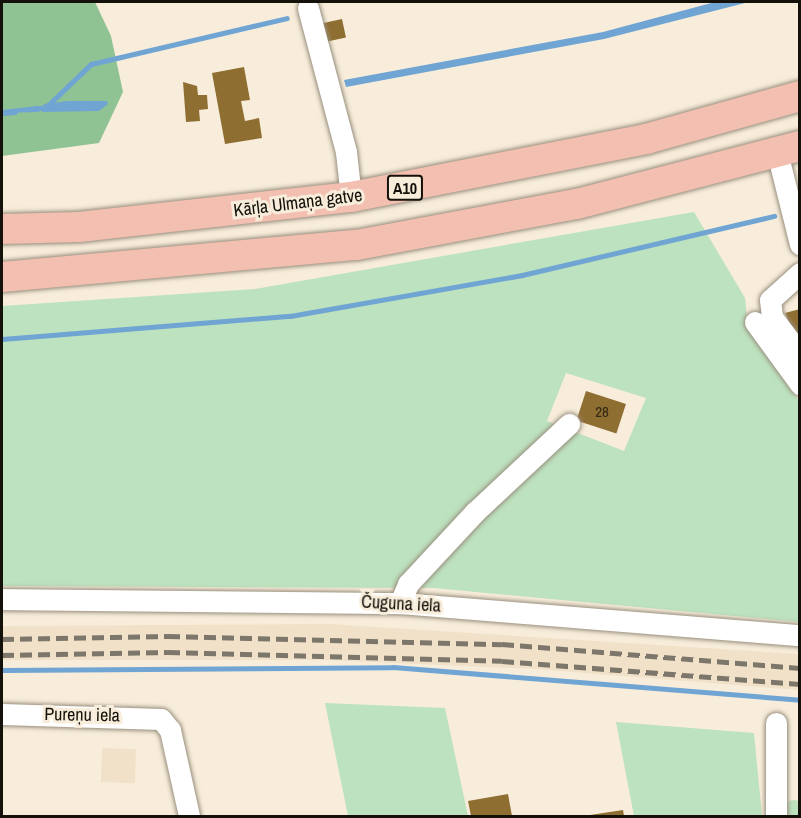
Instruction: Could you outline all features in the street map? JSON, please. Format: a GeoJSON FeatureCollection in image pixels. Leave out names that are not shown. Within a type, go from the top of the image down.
{"type":"FeatureCollection","features":[{"type":"Feature","properties":{"kind":"highway","name":"Kārļa Ulmaņa gatve"},"geometry":{"type":"LineString","coordinates":[[2,230],[79,227],[351,197],[646,139],[800,96]]}},
{"type":"Feature","properties":{"kind":"highway"},"geometry":{"type":"LineString","coordinates":[[2,277],[357,245],[577,204],[788,149]]}},
{"type":"Feature","properties":{"kind":"street"},"geometry":{"type":"LineString","coordinates":[[308,8],[346,152],[351,197]]}},
{"type":"Feature","properties":{"kind":"street"},"geometry":{"type":"LineString","coordinates":[[788,149],[800,244]]}},
{"type":"Feature","properties":{"kind":"street"},"geometry":{"type":"LineString","coordinates":[[800,273],[770,300],[772,317],[800,354]]}},
{"type":"Feature","properties":{"kind":"street"},"geometry":{"type":"LineString","coordinates":[[755,322],[800,384]]}},
{"type":"Feature","properties":{"kind":"street"},"geometry":{"type":"LineString","coordinates":[[400,603],[408,584],[475,512],[569,424]]}},
{"type":"Feature","properties":{"kind":"street","name":"Čuguna iela"},"geometry":{"type":"LineString","coordinates":[[2,599],[400,603],[800,635]]}},
{"type":"Feature","properties":{"kind":"street","name":"Pureņu iela"},"geometry":{"type":"LineString","coordinates":[[2,714],[161,719],[170,730],[189,816]]}},
{"type":"Feature","properties":{"kind":"street"},"geometry":{"type":"LineString","coordinates":[[776,723],[776,816]]}},
{"type":"Feature","properties":{"kind":"shaded area"},"geometry":{"type":"Polygon","coordinates":[[[329,624],[799,654],[799,690],[535,669],[327,660],[2,660],[2,626],[329,624]]]}},
{"type":"Feature","properties":{"kind":"shaded area"},"geometry":{"type":"Polygon","coordinates":[[[102,748],[136,749],[135,783],[101,782],[102,748]]]}},
{"type":"Feature","properties":{"kind":"green space"},"geometry":{"type":"Polygon","coordinates":[[[2,2],[95,2],[111,36],[123,92],[99,143],[2,156],[2,2]]]}},
{"type":"Feature","properties":{"kind":"green space"},"geometry":{"type":"Polygon","coordinates":[[[694,212],[745,298],[748,327],[799,401],[799,622],[433,588],[2,586],[2,306],[255,289],[694,212]],[[566,373],[547,421],[624,451],[646,398],[566,373]]]}},
{"type":"Feature","properties":{"kind":"green space"},"geometry":{"type":"Polygon","coordinates":[[[325,703],[445,708],[468,816],[348,816],[325,703]]]}},
{"type":"Feature","properties":{"kind":"green space"},"geometry":{"type":"Polygon","coordinates":[[[616,722],[754,733],[762,816],[634,816],[616,722]]]}},
{"type":"Feature","properties":{"kind":"green space"},"geometry":{"type":"Polygon","coordinates":[[[794,800],[802,808],[794,816],[786,808],[794,800]]]}},
{"type":"Feature","properties":{"kind":"water"},"geometry":{"type":"Polygon","coordinates":[[[715,2],[749,2],[604,39],[346,87],[344,80],[603,32],[715,2]]]}},
{"type":"Feature","properties":{"kind":"water"},"geometry":{"type":"Polygon","coordinates":[[[68,101],[107,101],[108,104],[99,111],[42,112],[44,104],[68,101]]]}},
{"type":"Feature","properties":{"kind":"water"},"geometry":{"type":"Polygon","coordinates":[[[37,106],[39,112],[2,113],[2,110],[37,106]]]}},
{"type":"Feature","properties":{"kind":"building"},"geometry":{"type":"Polygon","coordinates":[[[342,19],[346,38],[326,42],[322,23],[342,19]]]}},
{"type":"Feature","properties":{"kind":"building"},"geometry":{"type":"Polygon","coordinates":[[[244,67],[250,100],[241,101],[245,121],[259,118],[262,138],[225,144],[212,73],[244,67]]]}},
{"type":"Feature","properties":{"kind":"building"},"geometry":{"type":"Polygon","coordinates":[[[183,82],[197,86],[198,95],[207,95],[208,109],[199,110],[200,121],[186,122],[183,82]]]}},
{"type":"Feature","properties":{"kind":"building"},"geometry":{"type":"Polygon","coordinates":[[[800,309],[800,345],[785,313],[800,309]]]}},
{"type":"Feature","properties":{"kind":"building"},"geometry":{"type":"Polygon","coordinates":[[[586,391],[626,404],[616,433],[576,420],[586,391]]]}},
{"type":"Feature","properties":{"kind":"building"},"geometry":{"type":"Polygon","coordinates":[[[508,794],[512,816],[471,816],[468,801],[508,794]]]}},
{"type":"Feature","properties":{"kind":"building"},"geometry":{"type":"Polygon","coordinates":[[[623,810],[624,816],[590,816],[590,815],[623,810]]]}},
{"type":"Feature","properties":{"kind":"waterway"},"geometry":{"type":"LineString","coordinates":[[33,109],[46,107],[91,64],[287,18]]}},
{"type":"Feature","properties":{"kind":"waterway"},"geometry":{"type":"LineString","coordinates":[[2,113],[15,112]]}},
{"type":"Feature","properties":{"kind":"waterway"},"geometry":{"type":"LineString","coordinates":[[2,339],[290,316],[522,275],[774,216]]}},
{"type":"Feature","properties":{"kind":"waterway"},"geometry":{"type":"LineString","coordinates":[[2,670],[393,667],[800,700]]}},
{"type":"Feature","properties":{"kind":"railway"},"geometry":{"type":"LineString","coordinates":[[2,639],[168,636],[502,644],[800,668]]}},
{"type":"Feature","properties":{"kind":"railway"},"geometry":{"type":"LineString","coordinates":[[2,655],[168,652],[502,661],[800,684]]}}]}
